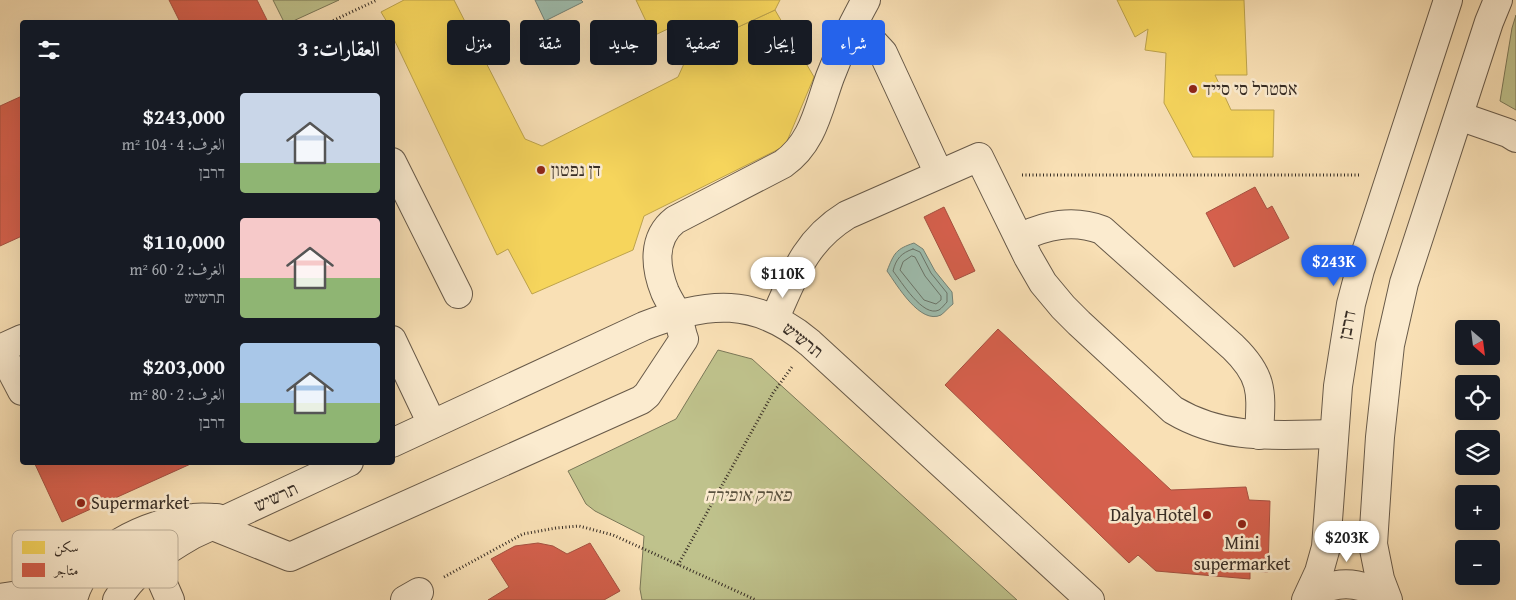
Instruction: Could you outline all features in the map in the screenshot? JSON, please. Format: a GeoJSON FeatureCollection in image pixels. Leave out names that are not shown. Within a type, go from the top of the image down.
{"type":"FeatureCollection","features":[{"type":"Feature","properties":{"kind":"street"},"geometry":{"type":"LineString","coordinates":[[855,20],[866,0]]}},
{"type":"Feature","properties":{"kind":"street","name":"דרבן"},"geometry":{"type":"LineString","coordinates":[[1307,600],[1319,572],[1326,547],[1340,370],[1351,304],[1360,270],[1448,0]]}},
{"type":"Feature","properties":{"kind":"street"},"geometry":{"type":"LineString","coordinates":[[1387,600],[1380,579],[1373,544],[1380,436],[1390,345],[1404,283],[1489,22],[1498,0]]}},
{"type":"Feature","properties":{"kind":"street"},"geometry":{"type":"LineString","coordinates":[[885,56],[939,174]]}},
{"type":"Feature","properties":{"kind":"street"},"geometry":{"type":"LineString","coordinates":[[221,522],[290,557],[641,400],[647,395],[684,340],[677,314],[665,292],[660,270],[658,251],[662,233],[676,220],[783,164],[796,153],[806,141],[816,121],[835,65]]}},
{"type":"Feature","properties":{"kind":"street"},"geometry":{"type":"LineString","coordinates":[[1459,116],[1508,133],[1516,138]]}},
{"type":"Feature","properties":{"kind":"street"},"geometry":{"type":"LineString","coordinates":[[775,318],[796,268],[805,253],[822,233],[847,215],[979,157],[1038,274],[1063,307],[1173,410],[1191,420],[1218,430],[1259,435],[1334,434]]}},
{"type":"Feature","properties":{"kind":"street"},"geometry":{"type":"LineString","coordinates":[[395,169],[458,294]]}},
{"type":"Feature","properties":{"kind":"street"},"geometry":{"type":"LineString","coordinates":[[1019,238],[1038,230],[1065,224],[1080,224],[1102,230],[1233,347],[1249,364],[1260,390],[1262,408],[1259,435]]}},
{"type":"Feature","properties":{"kind":"street","name":"תרשיש"},"geometry":{"type":"LineString","coordinates":[[395,441],[644,326],[677,314],[707,308],[725,307],[759,312],[789,326],[810,343],[1090,600]]}},
{"type":"Feature","properties":{"kind":"street"},"geometry":{"type":"LineString","coordinates":[[20,340],[0,349],[20,387]]}},
{"type":"Feature","properties":{"kind":"street"},"geometry":{"type":"LineString","coordinates":[[395,346],[432,424]]}},
{"type":"Feature","properties":{"kind":"street","name":"תרשיש"},"geometry":{"type":"LineString","coordinates":[[178,544],[343,465]]}},
{"type":"Feature","properties":{"kind":"street","name":"תרשיש"},"geometry":{"type":"LineString","coordinates":[[146,530],[162,524],[194,518],[221,522]]}},
{"type":"Feature","properties":{"kind":"street"},"geometry":{"type":"LineString","coordinates":[[1307,600],[1312,595],[1328,587],[1345,584],[1370,589],[1387,600]]}},
{"type":"Feature","properties":{"kind":"street","name":"תרשיש"},"geometry":{"type":"LineString","coordinates":[[118,600],[127,588]]}},
{"type":"Feature","properties":{"kind":"street"},"geometry":{"type":"LineString","coordinates":[[165,588],[170,600]]}},
{"type":"Feature","properties":{"kind":"street"},"geometry":{"type":"LineString","coordinates":[[0,598],[39,592],[74,595]]}},
{"type":"Feature","properties":{"kind":"path"},"geometry":{"type":"LineString","coordinates":[[334,20],[377,0]]}},
{"type":"Feature","properties":{"kind":"path"},"geometry":{"type":"LineString","coordinates":[[988,175],[1391,175]]}},
{"type":"Feature","properties":{"kind":"path"},"geometry":{"type":"LineString","coordinates":[[678,565],[773,393],[810,343]]}},
{"type":"Feature","properties":{"kind":"path"},"geometry":{"type":"LineString","coordinates":[[412,596],[523,534],[579,526],[613,536],[756,600]]}},
{"type":"Feature","properties":{"kind":"green space"},"geometry":{"type":"Polygon","coordinates":[[[273,0],[339,0],[295,20],[283,20],[273,0]]]}},
{"type":"Feature","properties":{"kind":"green space"},"geometry":{"type":"Polygon","coordinates":[[[1516,15],[1516,110],[1500,101],[1512,28],[1516,15]]]}},
{"type":"Feature","properties":{"kind":"green space","name":"פארק אופירה"},"geometry":{"type":"Polygon","coordinates":[[[718,350],[752,359],[1017,600],[642,600],[640,589],[644,536],[595,511],[586,504],[568,471],[676,419],[718,350]]]}},
{"type":"Feature","properties":{"kind":"water"},"geometry":{"type":"Polygon","coordinates":[[[535,0],[581,0],[583,2],[547,20],[545,20],[535,0]]]}},
{"type":"Feature","properties":{"kind":"water"},"geometry":{"type":"Polygon","coordinates":[[[914,243],[923,249],[935,271],[952,292],[953,304],[941,315],[933,317],[917,309],[903,294],[887,271],[896,252],[914,243]]]}},
{"type":"Feature","properties":{"kind":"building: سكن"},"geometry":{"type":"Polygon","coordinates":[[[404,0],[454,0],[464,20],[447,20],[447,65],[487,65],[525,139],[542,146],[678,77],[683,65],[738,65],[738,27],[748,22],[748,65],[807,65],[814,77],[785,146],[644,216],[633,250],[532,294],[508,249],[497,255],[395,41],[395,20],[386,20],[381,12],[404,0]]]}},
{"type":"Feature","properties":{"kind":"building: سكن"},"geometry":{"type":"Polygon","coordinates":[[[636,0],[780,0],[775,10],[753,20],[748,20],[748,22],[738,27],[738,20],[667,20],[667,29],[657,34],[657,20],[645,20],[636,0]]]}},
{"type":"Feature","properties":{"kind":"building: سكن","name":"אסטרל סי סייד"},"geometry":{"type":"Polygon","coordinates":[[[1117,0],[1244,0],[1247,75],[1215,75],[1231,110],[1274,110],[1273,157],[1193,157],[1164,103],[1166,53],[1145,50],[1148,29],[1135,37],[1117,0]]]}},
{"type":"Feature","properties":{"kind":"building: سكن"},"geometry":{"type":"Polygon","coordinates":[[[775,10],[781,20],[753,20],[775,10]]]}},
{"type":"Feature","properties":{"kind":"building: متاجر"},"geometry":{"type":"Polygon","coordinates":[[[169,0],[257,0],[267,20],[179,20],[169,0]]]}},
{"type":"Feature","properties":{"kind":"building: متاجر"},"geometry":{"type":"Polygon","coordinates":[[[20,97],[20,237],[0,246],[0,106],[20,97]]]}},
{"type":"Feature","properties":{"kind":"building: متاجر"},"geometry":{"type":"Polygon","coordinates":[[[1255,187],[1267,209],[1272,206],[1289,238],[1234,267],[1206,213],[1255,187]]]}},
{"type":"Feature","properties":{"kind":"building: متاجر"},"geometry":{"type":"Polygon","coordinates":[[[944,207],[975,271],[955,280],[924,217],[944,207]]]}},
{"type":"Feature","properties":{"kind":"building: متاجر"},"geometry":{"type":"Polygon","coordinates":[[[998,329],[1171,490],[1246,487],[1249,500],[1270,501],[1268,572],[1250,571],[1250,579],[1156,571],[1138,555],[1129,563],[945,385],[998,329]]]}},
{"type":"Feature","properties":{"kind":"building: متاجر"},"geometry":{"type":"Polygon","coordinates":[[[35,465],[188,465],[62,522],[35,465]]]}},
{"type":"Feature","properties":{"kind":"building: متاجر"},"geometry":{"type":"Polygon","coordinates":[[[538,543],[553,546],[567,554],[590,543],[620,591],[604,600],[488,600],[509,587],[491,559],[515,546],[538,543]]]}},
{"type":"Feature","properties":{"kind":"place","name":"אסטרל סי סייד"},"geometry":{"type":"Point","coordinates":[1193,89]}},
{"type":"Feature","properties":{"kind":"place","name":"דן נפטון"},"geometry":{"type":"Point","coordinates":[541,170]}},
{"type":"Feature","properties":{"kind":"place","name":"Supermarket"},"geometry":{"type":"Point","coordinates":[81,503]}},
{"type":"Feature","properties":{"kind":"place","name":"Dalya Hotel"},"geometry":{"type":"Point","coordinates":[1207,515]}},
{"type":"Feature","properties":{"kind":"place","name":"Mini supermarket"},"geometry":{"type":"Point","coordinates":[1242,524]}}]}
